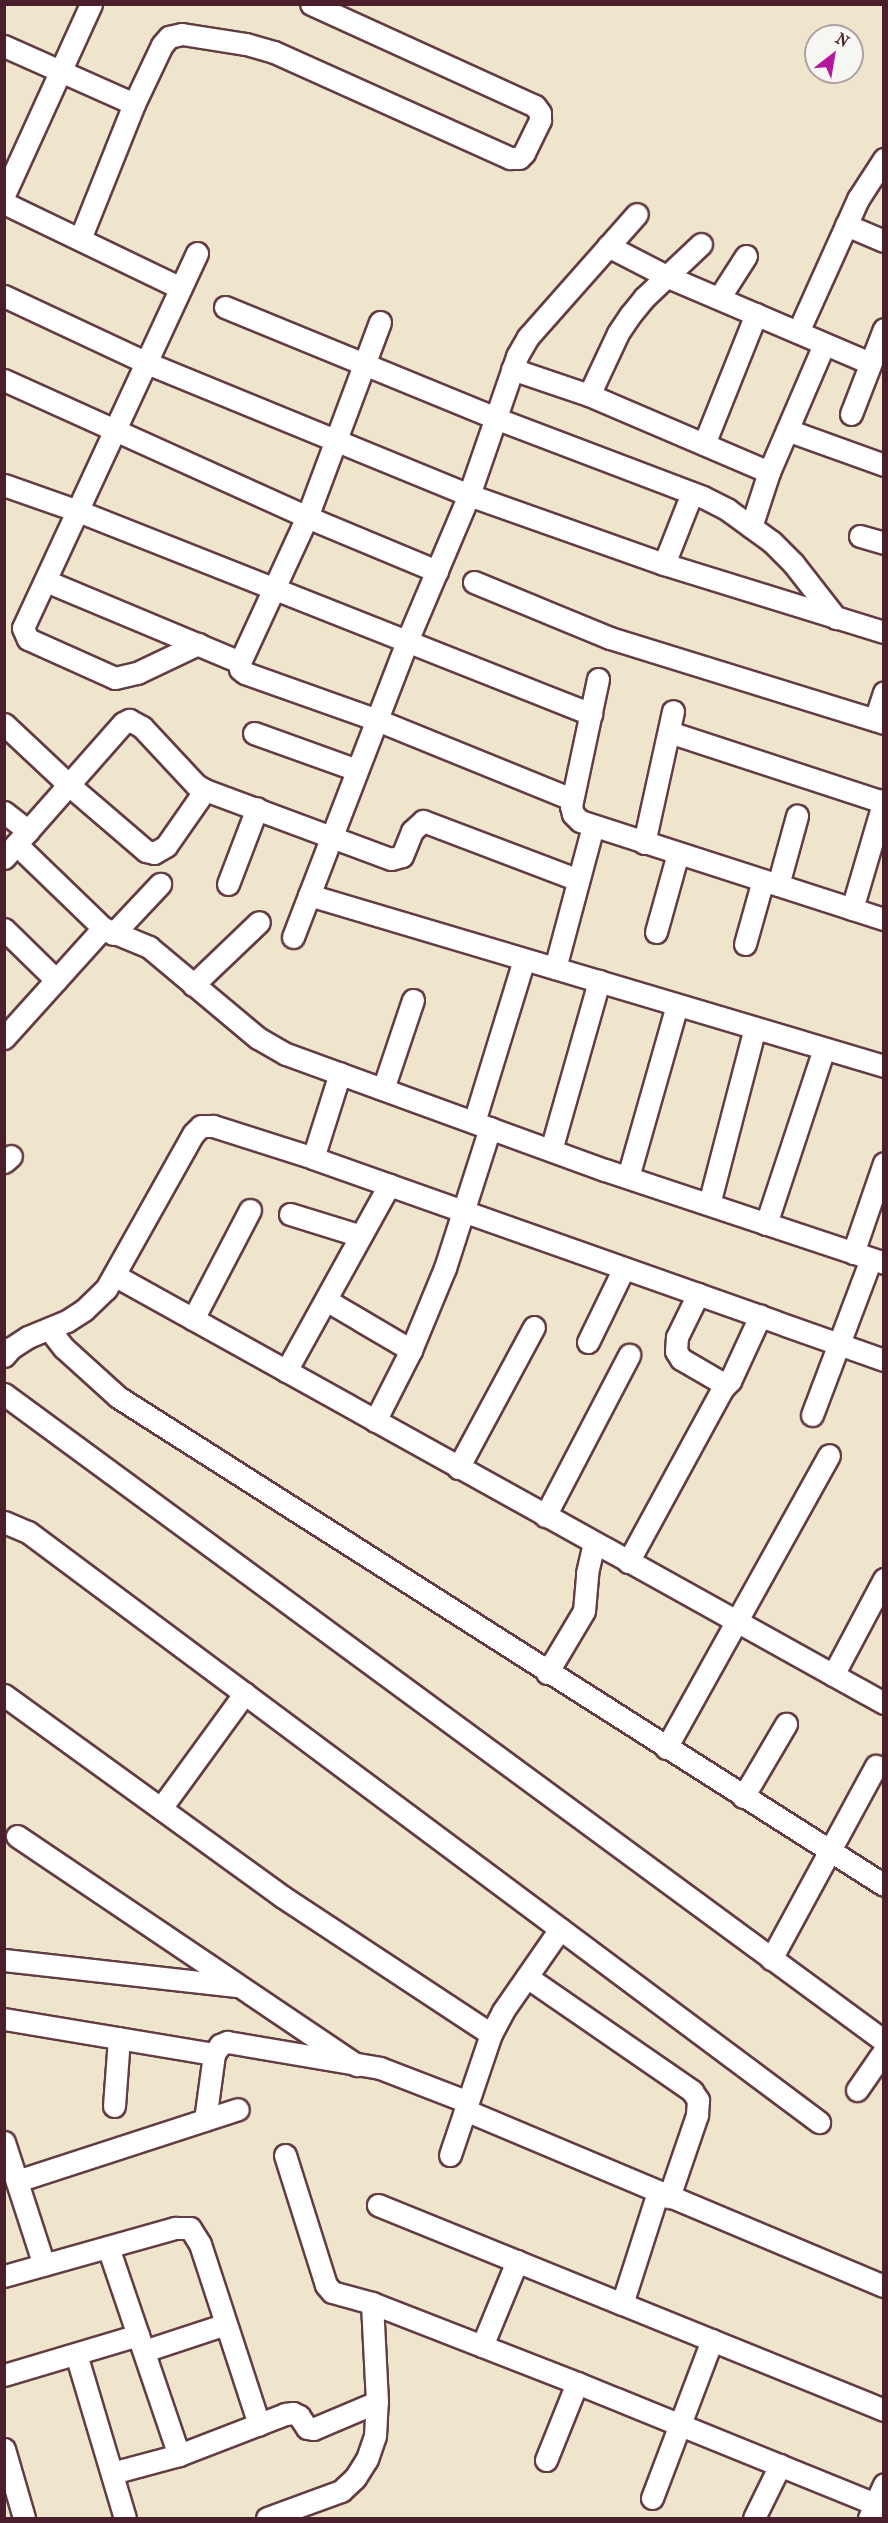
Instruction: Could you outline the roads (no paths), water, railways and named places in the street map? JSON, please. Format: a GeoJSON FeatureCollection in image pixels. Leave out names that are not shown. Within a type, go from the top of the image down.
{"type":"FeatureCollection","features":[{"type":"Feature","properties":{"kind":"street"},"geometry":{"type":"LineString","coordinates":[[4,195],[91,4]]}},
{"type":"Feature","properties":{"kind":"street"},"geometry":{"type":"LineString","coordinates":[[80,239],[134,104],[162,45],[169,37],[182,34],[246,44],[274,52],[510,158],[519,158],[524,153],[540,120],[540,112],[535,106],[311,4]]}},
{"type":"Feature","properties":{"kind":"street"},"geometry":{"type":"LineString","coordinates":[[4,46],[134,104]]}},
{"type":"Feature","properties":{"kind":"street"},"geometry":{"type":"LineString","coordinates":[[798,332],[858,199],[884,159]]}},
{"type":"Feature","properties":{"kind":"street"},"geometry":{"type":"LineString","coordinates":[[4,203],[181,288]]}},
{"type":"Feature","properties":{"kind":"street"},"geometry":{"type":"LineString","coordinates":[[293,937],[407,641],[469,495],[512,369],[528,337],[637,214]]}},
{"type":"Feature","properties":{"kind":"street"},"geometry":{"type":"LineString","coordinates":[[846,225],[884,241]]}},
{"type":"Feature","properties":{"kind":"street"},"geometry":{"type":"LineString","coordinates":[[589,395],[618,333],[645,297],[701,244]]}},
{"type":"Feature","properties":{"kind":"street"},"geometry":{"type":"LineString","coordinates":[[608,246],[666,276],[870,363]]}},
{"type":"Feature","properties":{"kind":"street"},"geometry":{"type":"LineString","coordinates":[[197,253],[23,628],[28,639],[102,675],[115,678],[125,677],[198,644]]}},
{"type":"Feature","properties":{"kind":"street"},"geometry":{"type":"LineString","coordinates":[[719,298],[746,256]]}},
{"type":"Feature","properties":{"kind":"street"},"geometry":{"type":"LineString","coordinates":[[4,296],[147,363],[469,495],[664,564],[884,632]]}},
{"type":"Feature","properties":{"kind":"street"},"geometry":{"type":"LineString","coordinates":[[225,307],[495,418],[692,493],[728,510],[752,527],[793,563],[836,618]]}},
{"type":"Feature","properties":{"kind":"street"},"geometry":{"type":"LineString","coordinates":[[704,444],[756,314]]}},
{"type":"Feature","properties":{"kind":"street"},"geometry":{"type":"LineString","coordinates":[[380,322],[307,517],[240,662],[240,669],[245,673],[377,720],[572,799]]}},
{"type":"Feature","properties":{"kind":"street"},"geometry":{"type":"LineString","coordinates":[[851,414],[884,329]]}},
{"type":"Feature","properties":{"kind":"street"},"geometry":{"type":"LineString","coordinates":[[752,527],[769,472],[824,344]]}},
{"type":"Feature","properties":{"kind":"street"},"geometry":{"type":"LineString","coordinates":[[512,369],[589,395],[769,472]]}},
{"type":"Feature","properties":{"kind":"street"},"geometry":{"type":"LineString","coordinates":[[4,380],[307,517],[437,571]]}},
{"type":"Feature","properties":{"kind":"street"},"geometry":{"type":"LineString","coordinates":[[787,430],[884,465]]}},
{"type":"Feature","properties":{"kind":"street"},"geometry":{"type":"LineString","coordinates":[[4,485],[78,511],[591,714]]}},
{"type":"Feature","properties":{"kind":"street"},"geometry":{"type":"LineString","coordinates":[[664,564],[692,493]]}},
{"type":"Feature","properties":{"kind":"street"},"geometry":{"type":"LineString","coordinates":[[860,536],[884,543]]}},
{"type":"Feature","properties":{"kind":"street"},"geometry":{"type":"LineString","coordinates":[[46,581],[240,662]]}},
{"type":"Feature","properties":{"kind":"street"},"geometry":{"type":"LineString","coordinates":[[474,582],[610,638],[879,721],[884,692]]}},
{"type":"Feature","properties":{"kind":"street"},"geometry":{"type":"LineString","coordinates":[[598,679],[572,799],[573,814],[580,821],[884,919]]}},
{"type":"Feature","properties":{"kind":"street"},"geometry":{"type":"LineString","coordinates":[[644,843],[673,711]]}},
{"type":"Feature","properties":{"kind":"street"},"geometry":{"type":"LineString","coordinates":[[16,844],[123,723],[129,720],[142,727],[196,785],[205,790],[391,860],[402,855],[412,831],[423,821],[578,880]]}},
{"type":"Feature","properties":{"kind":"street"},"geometry":{"type":"LineString","coordinates":[[4,724],[132,842],[154,853],[166,846],[205,790]]}},
{"type":"Feature","properties":{"kind":"street"},"geometry":{"type":"LineString","coordinates":[[669,732],[883,801],[877,844],[852,909]]}},
{"type":"Feature","properties":{"kind":"street"},"geometry":{"type":"LineString","coordinates":[[254,733],[357,770]]}},
{"type":"Feature","properties":{"kind":"street"},"geometry":{"type":"LineString","coordinates":[[228,884],[257,808]]}},
{"type":"Feature","properties":{"kind":"street"},"geometry":{"type":"LineString","coordinates":[[4,812],[16,844],[108,931],[148,947],[258,1038],[286,1054],[628,1177],[869,1258]]}},
{"type":"Feature","properties":{"kind":"street"},"geometry":{"type":"LineString","coordinates":[[745,944],[797,816]]}},
{"type":"Feature","properties":{"kind":"street"},"geometry":{"type":"LineString","coordinates":[[555,968],[593,826]]}},
{"type":"Feature","properties":{"kind":"street"},"geometry":{"type":"LineString","coordinates":[[656,932],[678,853]]}},
{"type":"Feature","properties":{"kind":"street"},"geometry":{"type":"LineString","coordinates":[[4,1038],[56,980],[160,884]]}},
{"type":"Feature","properties":{"kind":"street"},"geometry":{"type":"LineString","coordinates":[[309,895],[884,1066]]}},
{"type":"Feature","properties":{"kind":"street"},"geometry":{"type":"LineString","coordinates":[[194,985],[260,922]]}},
{"type":"Feature","properties":{"kind":"street"},"geometry":{"type":"LineString","coordinates":[[4,929],[56,980]]}},
{"type":"Feature","properties":{"kind":"street"},"geometry":{"type":"LineString","coordinates":[[375,1421],[411,1350],[465,1212],[482,1125],[524,959]]}},
{"type":"Feature","properties":{"kind":"street"},"geometry":{"type":"LineString","coordinates":[[551,1150],[598,981]]}},
{"type":"Feature","properties":{"kind":"street"},"geometry":{"type":"LineString","coordinates":[[383,1089],[413,1000]]}},
{"type":"Feature","properties":{"kind":"street"},"geometry":{"type":"LineString","coordinates":[[628,1177],[677,1005]]}},
{"type":"Feature","properties":{"kind":"street"},"geometry":{"type":"LineString","coordinates":[[709,1204],[755,1028]]}},
{"type":"Feature","properties":{"kind":"street"},"geometry":{"type":"LineString","coordinates":[[766,1224],[824,1048]]}},
{"type":"Feature","properties":{"kind":"street"},"geometry":{"type":"LineString","coordinates":[[313,1158],[340,1073]]}},
{"type":"Feature","properties":{"kind":"street"},"geometry":{"type":"LineString","coordinates":[[7,1346],[49,1329],[84,1310],[106,1289],[193,1134],[201,1126],[230,1130],[313,1158],[884,1360]]}},
{"type":"Feature","properties":{"kind":"street"},"geometry":{"type":"LineString","coordinates":[[812,1415],[840,1344],[869,1258],[884,1163]]}},
{"type":"Feature","properties":{"kind":"street"},"geometry":{"type":"LineString","coordinates":[[286,1371],[389,1185]]}},
{"type":"Feature","properties":{"kind":"street"},"geometry":{"type":"LineString","coordinates":[[193,1319],[250,1210]]}},
{"type":"Feature","properties":{"kind":"street"},"geometry":{"type":"LineString","coordinates":[[290,1214],[361,1236]]}},
{"type":"Feature","properties":{"kind":"street"},"geometry":{"type":"LineString","coordinates":[[588,1342],[624,1268]]}},
{"type":"Feature","properties":{"kind":"street"},"geometry":{"type":"LineString","coordinates":[[114,1275],[884,1703]]}},
{"type":"Feature","properties":{"kind":"street"},"geometry":{"type":"LineString","coordinates":[[698,1294],[677,1337],[676,1352],[681,1359],[719,1381],[723,1388]]}},
{"type":"Feature","properties":{"kind":"street"},"geometry":{"type":"LineString","coordinates":[[326,1300],[411,1350]]}},
{"type":"Feature","properties":{"kind":"street"},"geometry":{"type":"LineString","coordinates":[[628,1562],[723,1388],[730,1381],[760,1316]]}},
{"type":"Feature","properties":{"kind":"street"},"geometry":{"type":"LineString","coordinates":[[458,1468],[534,1327]]}},
{"type":"Feature","properties":{"kind":"street"},"geometry":{"type":"LineString","coordinates":[[49,1329],[64,1348],[118,1397],[884,1885]]}},
{"type":"Feature","properties":{"kind":"street"},"geometry":{"type":"LineString","coordinates":[[545,1516],[629,1355]]}},
{"type":"Feature","properties":{"kind":"street"},"geometry":{"type":"LineString","coordinates":[[4,1394],[884,2041]]}},
{"type":"Feature","properties":{"kind":"street"},"geometry":{"type":"LineString","coordinates":[[666,1748],[829,1455]]}},
{"type":"Feature","properties":{"kind":"street"},"geometry":{"type":"LineString","coordinates":[[4,1522],[28,1532],[819,2122]]}},
{"type":"Feature","properties":{"kind":"street"},"geometry":{"type":"LineString","coordinates":[[548,1673],[584,1611],[587,1573],[594,1543]]}},
{"type":"Feature","properties":{"kind":"street"},"geometry":{"type":"LineString","coordinates":[[833,1675],[884,1579]]}},
{"type":"Feature","properties":{"kind":"street"},"geometry":{"type":"LineString","coordinates":[[161,1808],[244,1694]]}},
{"type":"Feature","properties":{"kind":"street"},"geometry":{"type":"LineString","coordinates":[[4,1695],[283,1897],[491,2034]]}},
{"type":"Feature","properties":{"kind":"street"},"geometry":{"type":"LineString","coordinates":[[743,1797],[786,1724]]}},
{"type":"Feature","properties":{"kind":"street"},"geometry":{"type":"LineString","coordinates":[[771,1959],[876,1766]]}},
{"type":"Feature","properties":{"kind":"street"},"geometry":{"type":"LineString","coordinates":[[17,1836],[357,2065]]}},
{"type":"Feature","properties":{"kind":"street"},"geometry":{"type":"LineString","coordinates":[[450,2155],[491,2034],[560,1929]]}},
{"type":"Feature","properties":{"kind":"street"},"geometry":{"type":"LineString","coordinates":[[4,1960],[240,1986]]}},
{"type":"Feature","properties":{"kind":"street"},"geometry":{"type":"LineString","coordinates":[[527,1977],[692,2091],[698,2100],[697,2115],[622,2304]]}},
{"type":"Feature","properties":{"kind":"street"},"geometry":{"type":"LineString","coordinates":[[4,2019],[214,2054]]}},
{"type":"Feature","properties":{"kind":"street"},"geometry":{"type":"LineString","coordinates":[[114,2106],[119,2038]]}},
{"type":"Feature","properties":{"kind":"street"},"geometry":{"type":"LineString","coordinates":[[205,2120],[214,2054],[220,2045],[227,2042],[380,2068],[664,2194],[884,2286]]}},
{"type":"Feature","properties":{"kind":"street"},"geometry":{"type":"LineString","coordinates":[[857,2090],[884,2051]]}},
{"type":"Feature","properties":{"kind":"street"},"geometry":{"type":"LineString","coordinates":[[14,2192],[238,2109]]}},
{"type":"Feature","properties":{"kind":"street"},"geometry":{"type":"LineString","coordinates":[[4,2142],[14,2192],[44,2265]]}},
{"type":"Feature","properties":{"kind":"street"},"geometry":{"type":"LineString","coordinates":[[285,2155],[326,2285],[342,2296],[372,2303],[876,2502]]}},
{"type":"Feature","properties":{"kind":"street"},"geometry":{"type":"LineString","coordinates":[[378,2205],[884,2410]]}},
{"type":"Feature","properties":{"kind":"street"},"geometry":{"type":"LineString","coordinates":[[4,2276],[175,2228],[190,2228],[200,2244],[259,2425]]}},
{"type":"Feature","properties":{"kind":"street"},"geometry":{"type":"LineString","coordinates":[[108,2247],[179,2454]]}},
{"type":"Feature","properties":{"kind":"street"},"geometry":{"type":"LineString","coordinates":[[482,2346],[517,2261]]}},
{"type":"Feature","properties":{"kind":"street"},"geometry":{"type":"LineString","coordinates":[[267,2518],[341,2491],[355,2478],[367,2459],[375,2436],[378,2402],[372,2303]]}},
{"type":"Feature","properties":{"kind":"street"},"geometry":{"type":"LineString","coordinates":[[4,2375],[76,2354],[141,2343],[226,2324]]}},
{"type":"Feature","properties":{"kind":"street"},"geometry":{"type":"LineString","coordinates":[[652,2498],[712,2340]]}},
{"type":"Feature","properties":{"kind":"street"},"geometry":{"type":"LineString","coordinates":[[76,2354],[125,2518]]}},
{"type":"Feature","properties":{"kind":"street"},"geometry":{"type":"LineString","coordinates":[[546,2460],[577,2383]]}},
{"type":"Feature","properties":{"kind":"street"},"geometry":{"type":"LineString","coordinates":[[112,2473],[179,2454],[293,2413],[299,2416],[307,2428],[313,2429],[378,2402]]}},
{"type":"Feature","properties":{"kind":"street"},"geometry":{"type":"LineString","coordinates":[[4,2449],[24,2518]]}},
{"type":"Feature","properties":{"kind":"street"},"geometry":{"type":"LineString","coordinates":[[754,2518],[780,2464]]}}]}
